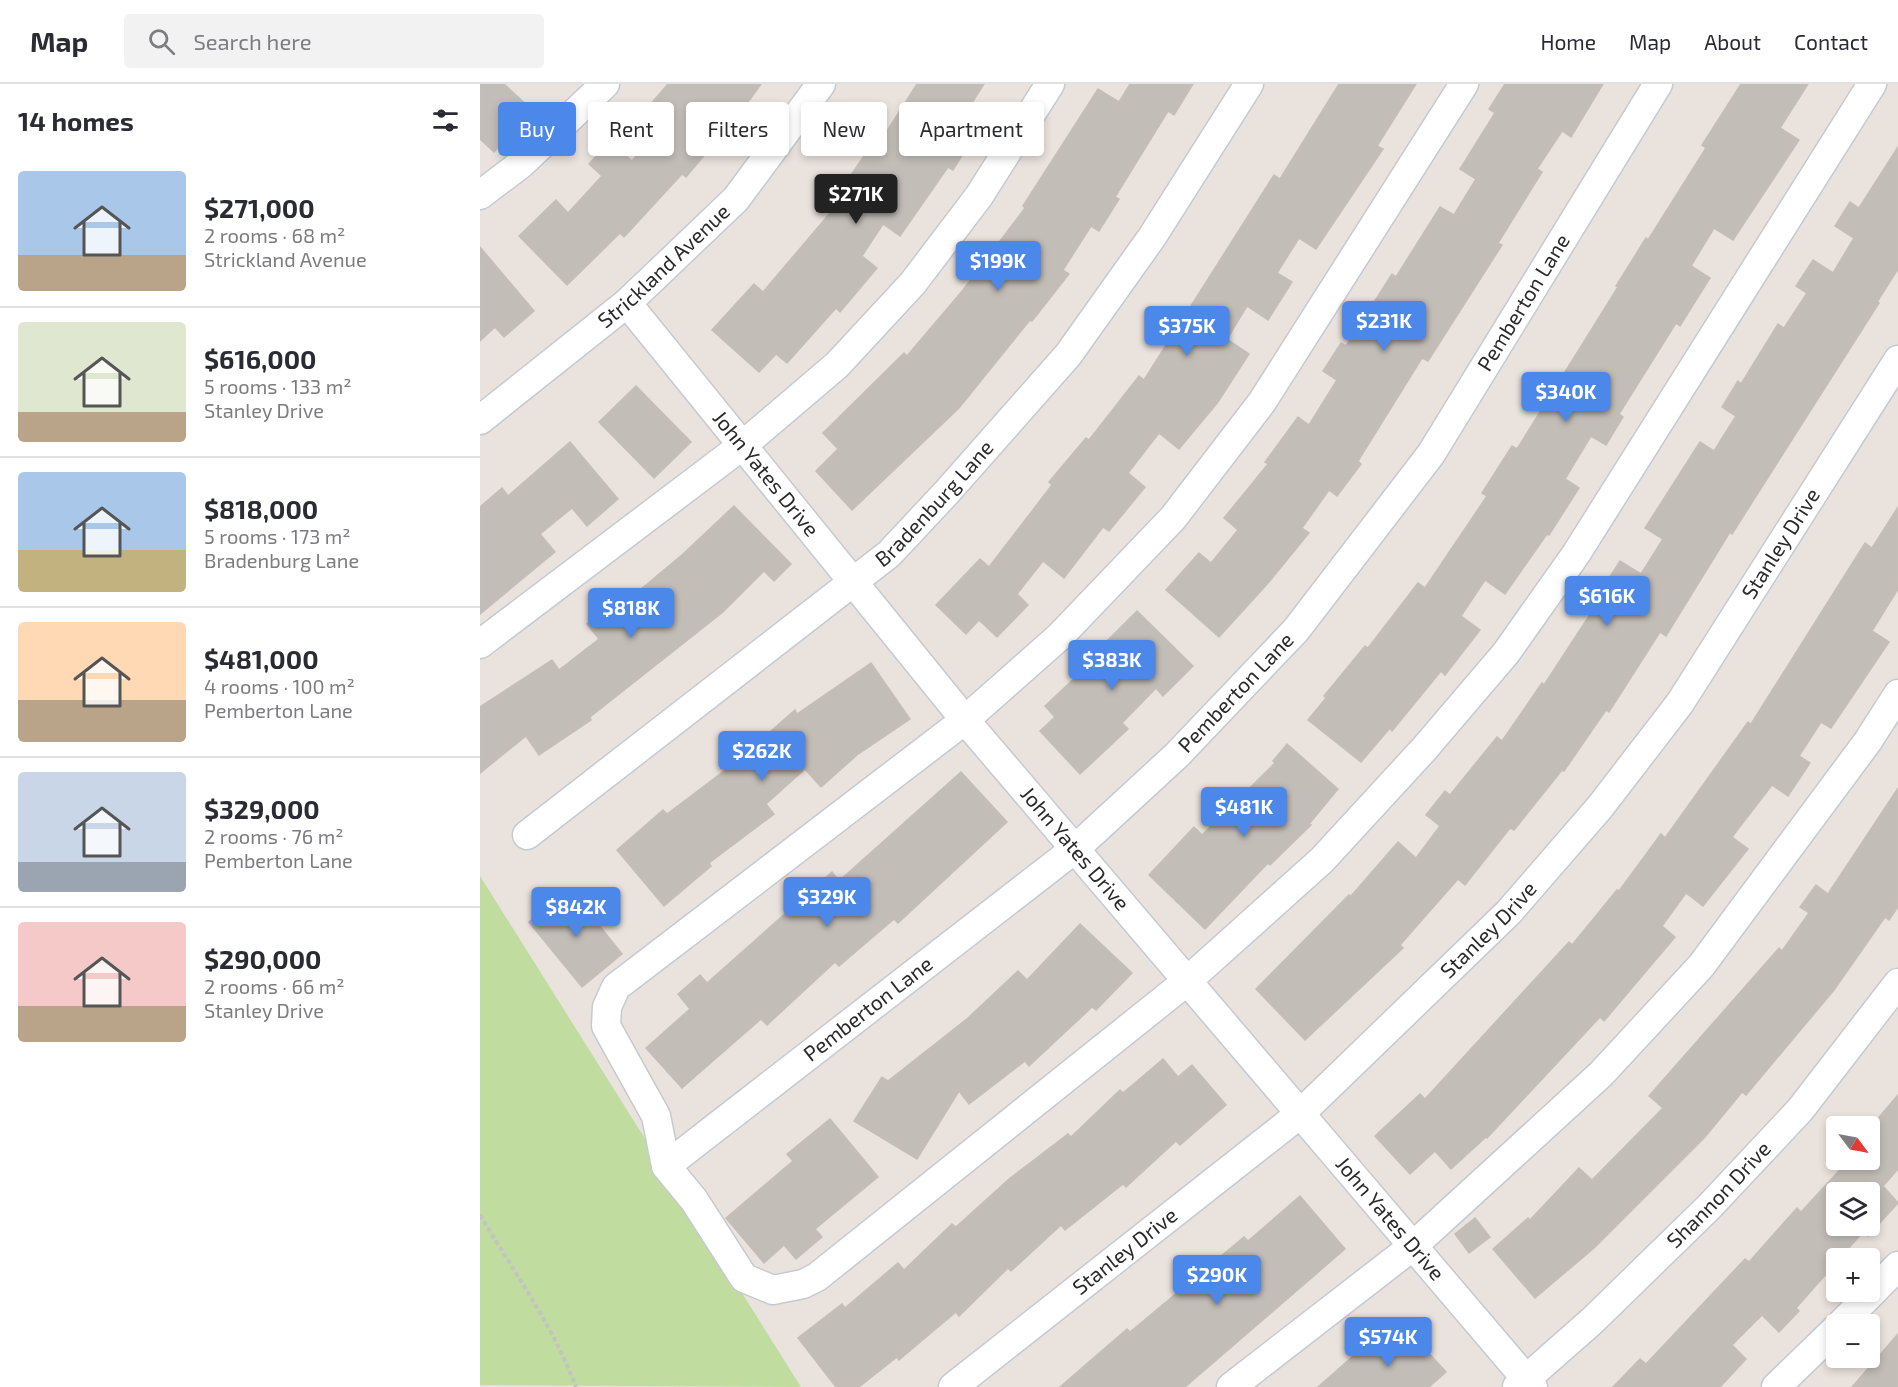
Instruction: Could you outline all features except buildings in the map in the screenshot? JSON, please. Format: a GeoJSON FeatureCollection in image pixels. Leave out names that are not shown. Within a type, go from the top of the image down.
{"type":"FeatureCollection","features":[{"type":"Feature","properties":{"kind":"street"},"geometry":{"type":"LineString","coordinates":[[480,195],[521,164],[605,84]]}},
{"type":"Feature","properties":{"kind":"street","name":"Strickland Avenue"},"geometry":{"type":"LineString","coordinates":[[480,420],[627,303],[736,199],[821,84]]}},
{"type":"Feature","properties":{"kind":"street"},"geometry":{"type":"LineString","coordinates":[[480,644],[743,445],[837,365],[914,283],[979,196],[1050,84]]}},
{"type":"Feature","properties":{"kind":"street","name":"Bradenburg Lane"},"geometry":{"type":"LineString","coordinates":[[527,835],[889,554],[1068,355],[1152,237],[1249,84]]}},
{"type":"Feature","properties":{"kind":"street"},"geometry":{"type":"LineString","coordinates":[[1464,84],[1262,402],[1173,518],[1060,636],[965,720],[616,987],[607,1007],[606,1026],[656,1116],[666,1166],[694,1200],[744,1278],[773,1290],[803,1284],[817,1277],[1186,982],[1322,860],[1425,748],[1506,653],[1576,554],[1872,84]]}},
{"type":"Feature","properties":{"kind":"street","name":"Pemberton Lane"},"geometry":{"type":"LineString","coordinates":[[666,1166],[1076,848],[1177,755],[1296,630],[1431,454],[1658,84]]}},
{"type":"Feature","properties":{"kind":"street","name":"John Yates Drive"},"geometry":{"type":"LineString","coordinates":[[627,303],[965,720],[1413,1246],[1525,1384]]}},
{"type":"Feature","properties":{"kind":"street","name":"Stanley Drive"},"geometry":{"type":"LineString","coordinates":[[953,1387],[1300,1114],[1509,912],[1600,807],[1680,703],[1898,360]]}},
{"type":"Feature","properties":{"kind":"street"},"geometry":{"type":"LineString","coordinates":[[1231,1387],[1413,1246],[1600,1074],[1701,966],[1868,741],[1898,694]]}},
{"type":"Feature","properties":{"kind":"street","name":"Shannon Drive"},"geometry":{"type":"LineString","coordinates":[[1525,1384],[1692,1223],[1800,1110],[1898,982]]}},
{"type":"Feature","properties":{"kind":"street"},"geometry":{"type":"LineString","coordinates":[[1851,1314],[1898,1266]]}},
{"type":"Feature","properties":{"kind":"street"},"geometry":{"type":"LineString","coordinates":[[1776,1387],[1826,1339]]}},
{"type":"Feature","properties":{"kind":"path"},"geometry":{"type":"LineString","coordinates":[[480,1215],[541,1312],[576,1387]]}},
{"type":"Feature","properties":{"kind":"green space"},"geometry":{"type":"Polygon","coordinates":[[[480,876],[801,1387],[480,1385],[480,876]]]}}]}
